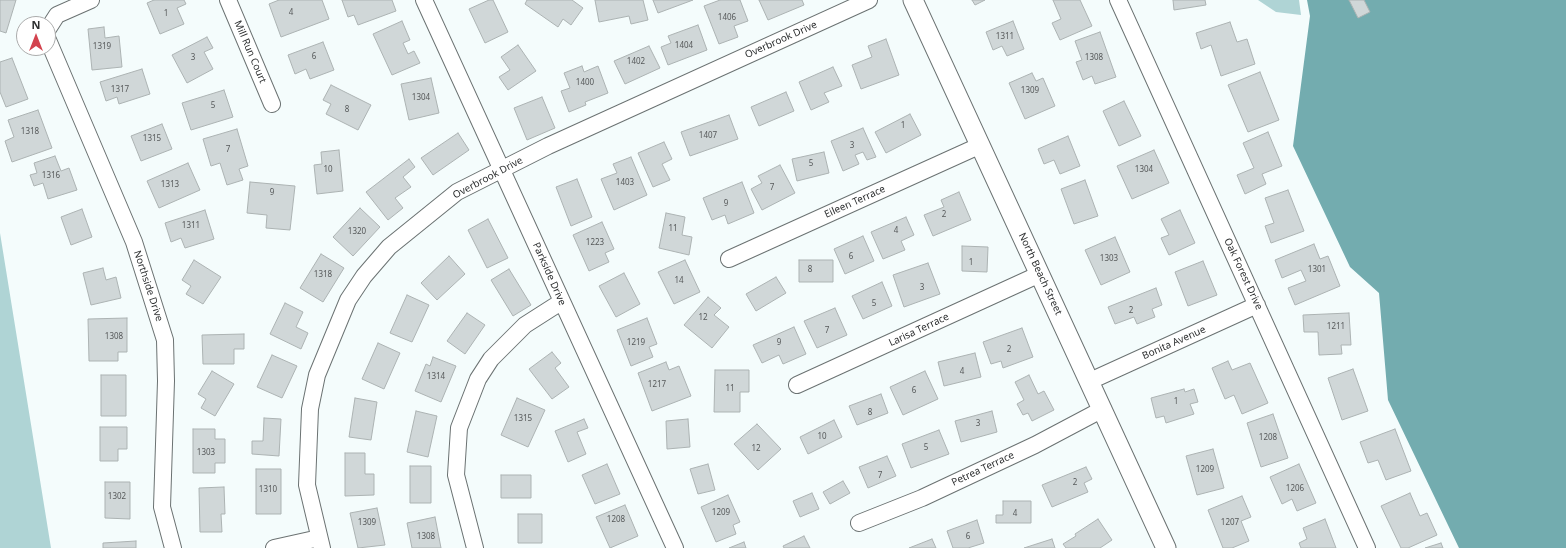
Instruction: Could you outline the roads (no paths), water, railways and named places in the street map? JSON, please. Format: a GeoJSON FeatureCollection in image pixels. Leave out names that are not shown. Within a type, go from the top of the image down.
{"type":"FeatureCollection","features":[{"type":"Feature","properties":{"kind":"street"},"geometry":{"type":"LineString","coordinates":[[56,16],[90,0]]}},
{"type":"Feature","properties":{"kind":"street","name":"Mill Run Court"},"geometry":{"type":"LineString","coordinates":[[228,0],[272,104]]}},
{"type":"Feature","properties":{"kind":"street","name":"Parkside Drive"},"geometry":{"type":"LineString","coordinates":[[424,0],[675,548]]}},
{"type":"Feature","properties":{"kind":"street","name":"Overbrook Drive"},"geometry":{"type":"LineString","coordinates":[[320,543],[307,485],[310,409],[317,375],[348,300],[364,276],[389,247],[457,192],[548,146],[869,0]]}},
{"type":"Feature","properties":{"kind":"street","name":"North Beach Street"},"geometry":{"type":"LineString","coordinates":[[913,0],[1104,409],[1166,548]]}},
{"type":"Feature","properties":{"kind":"street","name":"Oak Forest Drive"},"geometry":{"type":"LineString","coordinates":[[1118,0],[1367,548]]}},
{"type":"Feature","properties":{"kind":"street","name":"Northside Drive"},"geometry":{"type":"LineString","coordinates":[[55,56],[134,242],[165,340],[166,381],[162,507],[173,548]]}},
{"type":"Feature","properties":{"kind":"street","name":"Eileen Terrace"},"geometry":{"type":"LineString","coordinates":[[729,259],[981,145]]}},
{"type":"Feature","properties":{"kind":"street","name":"Larisa Terrace"},"geometry":{"type":"LineString","coordinates":[[797,385],[1040,274]]}},
{"type":"Feature","properties":{"kind":"street"},"geometry":{"type":"LineString","coordinates":[[475,548],[456,475],[459,428],[478,379],[491,359],[525,325],[562,302]]}},
{"type":"Feature","properties":{"kind":"street","name":"Bonita Avenue"},"geometry":{"type":"LineString","coordinates":[[1090,381],[1257,305]]}},
{"type":"Feature","properties":{"kind":"street","name":"Petrea Terrace"},"geometry":{"type":"LineString","coordinates":[[859,523],[922,498],[1020,452],[1104,409]]}},
{"type":"Feature","properties":{"kind":"street"},"geometry":{"type":"LineString","coordinates":[[274,548],[320,543]]}}]}
